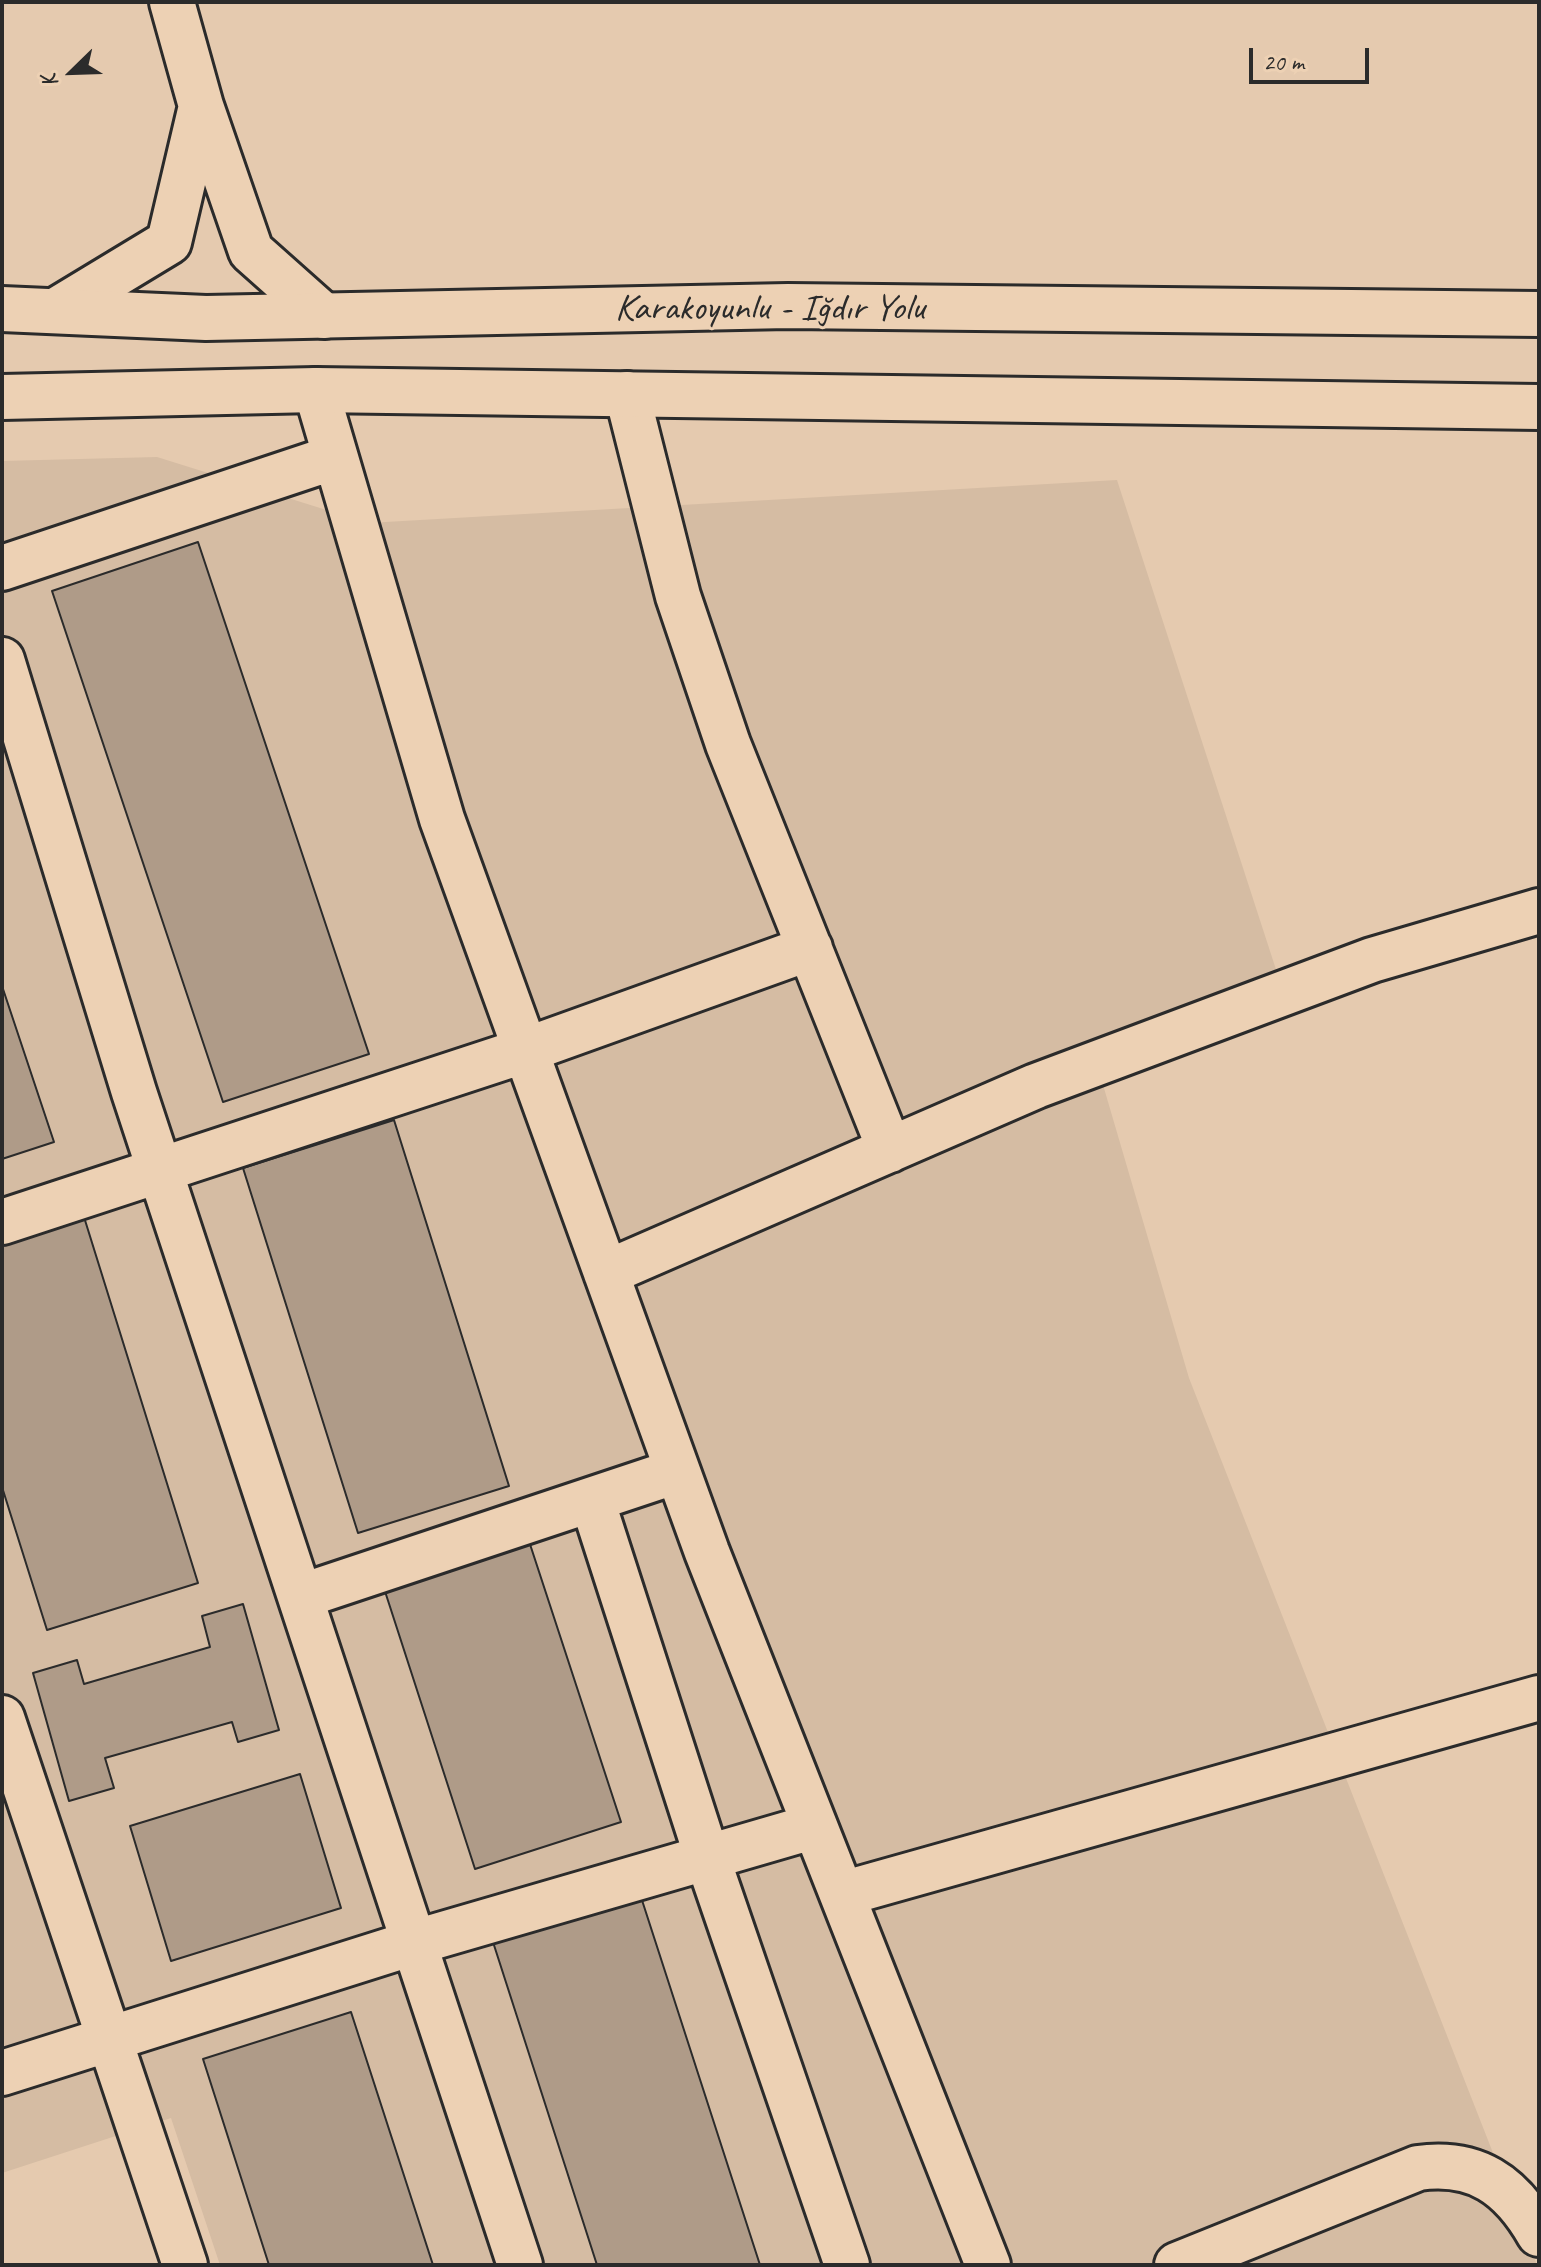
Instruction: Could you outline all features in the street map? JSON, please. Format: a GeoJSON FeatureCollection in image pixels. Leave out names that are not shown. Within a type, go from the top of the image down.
{"type":"FeatureCollection","features":[{"type":"Feature","properties":{"kind":"main road"},"geometry":{"type":"LineString","coordinates":[[172,2],[201,106],[251,251],[324,316]]}},
{"type":"Feature","properties":{"kind":"main road"},"geometry":{"type":"LineString","coordinates":[[55,311],[169,242],[201,106]]}},
{"type":"Feature","properties":{"kind":"main road","name":"Karakoyunlu - Iğdır Yolu"},"geometry":{"type":"LineString","coordinates":[[2,309],[206,318],[788,306],[1539,314]]}},
{"type":"Feature","properties":{"kind":"main road"},"geometry":{"type":"LineString","coordinates":[[316,390],[442,819],[677,1471],[988,2265]]}},
{"type":"Feature","properties":{"kind":"main road"},"geometry":{"type":"LineString","coordinates":[[2,397],[316,390],[1539,407]]}},
{"type":"Feature","properties":{"kind":"main road"},"geometry":{"type":"LineString","coordinates":[[627,394],[678,596],[728,744],[890,1150]]}},
{"type":"Feature","properties":{"kind":"main road"},"geometry":{"type":"LineString","coordinates":[[2,568],[335,457]]}},
{"type":"Feature","properties":{"kind":"main road"},"geometry":{"type":"LineString","coordinates":[[2,660],[161,1172],[520,2265]]}},
{"type":"Feature","properties":{"kind":"main road"},"geometry":{"type":"LineString","coordinates":[[606,1273],[1036,1086],[1372,960],[1536,923]]}},
{"type":"Feature","properties":{"kind":"main road"},"geometry":{"type":"LineString","coordinates":[[2,1222],[526,1050],[810,948]]}},
{"type":"Feature","properties":{"kind":"main road"},"geometry":{"type":"LineString","coordinates":[[302,1596],[677,1471]]}},
{"type":"Feature","properties":{"kind":"main road"},"geometry":{"type":"LineString","coordinates":[[592,1500],[707,1857],[847,2265]]}},
{"type":"Feature","properties":{"kind":"main road"},"geometry":{"type":"LineString","coordinates":[[842,1894],[1539,1698]]}},
{"type":"Feature","properties":{"kind":"main road"},"geometry":{"type":"LineString","coordinates":[[2,1718],[185,2265]]}},
{"type":"Feature","properties":{"kind":"main road"},"geometry":{"type":"LineString","coordinates":[[2,2073],[416,1942],[815,1826]]}},
{"type":"Feature","properties":{"kind":"main road"},"geometry":{"type":"LineString","coordinates":[[1177,2265],[1418,2168],[1441,2165],[1464,2167],[1497,2183],[1528,2215],[1539,2234]]}},
{"type":"Feature","properties":{"kind":"shaded area"},"geometry":{"type":"Polygon","coordinates":[[[157,457],[368,523],[1117,480],[1282,988],[1101,1078],[1189,1378],[1537,2265],[220,2265],[171,2118],[2,2173],[2,461],[157,457]]]}},
{"type":"Feature","properties":{"kind":"building"},"geometry":{"type":"Polygon","coordinates":[[[198,542],[369,1054],[223,1102],[52,591],[198,542]]]}},
{"type":"Feature","properties":{"kind":"building"},"geometry":{"type":"Polygon","coordinates":[[[2,986],[54,1142],[2,1159],[2,986]]]}},
{"type":"Feature","properties":{"kind":"building"},"geometry":{"type":"Polygon","coordinates":[[[394,1120],[509,1486],[358,1533],[243,1168],[394,1120]]]}},
{"type":"Feature","properties":{"kind":"building"},"geometry":{"type":"Polygon","coordinates":[[[84,1217],[198,1583],[47,1630],[2,1487],[2,1243],[84,1217]]]}},
{"type":"Feature","properties":{"kind":"building"},"geometry":{"type":"Polygon","coordinates":[[[526,1532],[621,1822],[475,1869],[381,1579],[526,1532]]]}},
{"type":"Feature","properties":{"kind":"building"},"geometry":{"type":"Polygon","coordinates":[[[243,1604],[279,1730],[238,1742],[232,1722],[105,1758],[114,1788],[69,1801],[33,1673],[77,1660],[84,1684],[210,1647],[202,1616],[243,1604]]]}},
{"type":"Feature","properties":{"kind":"building"},"geometry":{"type":"Polygon","coordinates":[[[300,1774],[341,1908],[171,1961],[130,1826],[300,1774]]]}},
{"type":"Feature","properties":{"kind":"building"},"geometry":{"type":"Polygon","coordinates":[[[640,1894],[760,2265],[597,2265],[493,1942],[640,1894]]]}},
{"type":"Feature","properties":{"kind":"building"},"geometry":{"type":"Polygon","coordinates":[[[351,2012],[433,2265],[269,2265],[203,2059],[351,2012]]]}}]}
